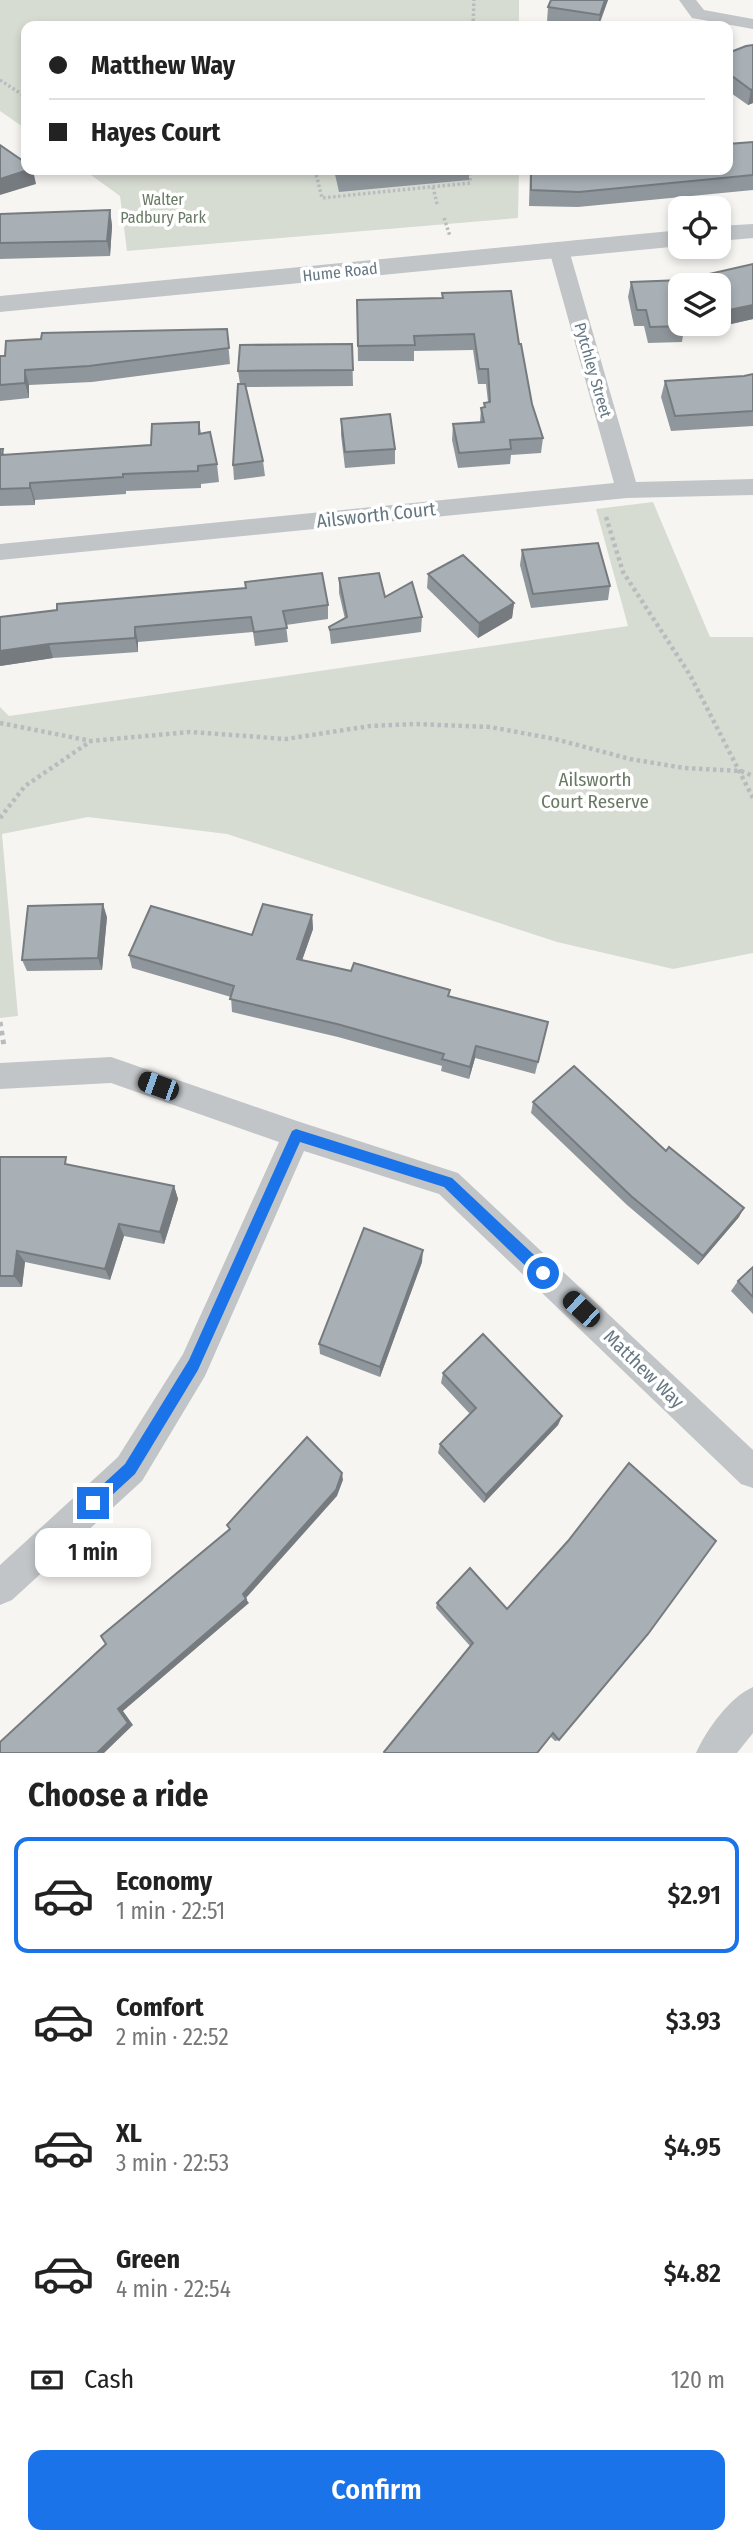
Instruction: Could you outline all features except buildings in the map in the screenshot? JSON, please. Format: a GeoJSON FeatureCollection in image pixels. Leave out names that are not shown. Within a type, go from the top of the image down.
{"type":"FeatureCollection","features":[{"type":"Feature","properties":{"kind":"street"},"geometry":{"type":"LineString","coordinates":[[687,0],[698,14],[753,24]]}},
{"type":"Feature","properties":{"kind":"street"},"geometry":{"type":"LineString","coordinates":[[690,21],[698,14]]}},
{"type":"Feature","properties":{"kind":"street"},"geometry":{"type":"LineString","coordinates":[[731,233],[753,231]]}},
{"type":"Feature","properties":{"kind":"street","name":"Hume Road"},"geometry":{"type":"LineString","coordinates":[[0,304],[668,239]]}},
{"type":"Feature","properties":{"kind":"street","name":"Pytchley Street"},"geometry":{"type":"LineString","coordinates":[[559,250],[626,490]]}},
{"type":"Feature","properties":{"kind":"street","name":"Ailsworth Court"},"geometry":{"type":"LineString","coordinates":[[0,552],[626,490],[753,486]]}},
{"type":"Feature","properties":{"kind":"street","name":"Matthew Way"},"geometry":{"type":"LineString","coordinates":[[0,1076],[111,1070],[296,1135],[447,1182],[753,1472]]}},
{"type":"Feature","properties":{"kind":"street"},"geometry":{"type":"LineString","coordinates":[[0,1588],[130,1469],[194,1365],[296,1135]]}},
{"type":"Feature","properties":{"kind":"street"},"geometry":{"type":"LineString","coordinates":[[714,1753],[753,1705]]}},
{"type":"Feature","properties":{"kind":"path"},"geometry":{"type":"LineString","coordinates":[[473,21],[474,0]]}},
{"type":"Feature","properties":{"kind":"path"},"geometry":{"type":"LineString","coordinates":[[0,80],[21,94]]}},
{"type":"Feature","properties":{"kind":"path"},"geometry":{"type":"LineString","coordinates":[[316,175],[322,198],[470,183],[470,175]]}},
{"type":"Feature","properties":{"kind":"path"},"geometry":{"type":"LineString","coordinates":[[433,187],[437,204]]}},
{"type":"Feature","properties":{"kind":"path"},"geometry":{"type":"LineString","coordinates":[[444,218],[448,230]]}},
{"type":"Feature","properties":{"kind":"path"},"geometry":{"type":"LineString","coordinates":[[596,493],[623,572],[690,675],[753,798]]}},
{"type":"Feature","properties":{"kind":"path"},"geometry":{"type":"LineString","coordinates":[[0,723],[91,741],[190,732],[286,739],[370,726],[415,723],[490,727],[555,739],[630,759],[684,768],[741,771],[753,776]]}},
{"type":"Feature","properties":{"kind":"path"},"geometry":{"type":"LineString","coordinates":[[0,818],[25,786],[91,741]]}},
{"type":"Feature","properties":{"kind":"green space"},"geometry":{"type":"Polygon","coordinates":[[[0,0],[519,0],[519,21],[21,21],[21,126],[0,111],[0,0]]]}},
{"type":"Feature","properties":{"kind":"green space","name":"Walter Padbury Park"},"geometry":{"type":"Polygon","coordinates":[[[91,175],[519,175],[518,218],[127,251],[120,196],[91,175]]]}},
{"type":"Feature","properties":{"kind":"green space","name":"Ailsworth Court Reserve"},"geometry":{"type":"Polygon","coordinates":[[[653,502],[710,637],[753,637],[753,953],[673,969],[557,942],[227,834],[88,817],[2,834],[18,1016],[0,1018],[0,707],[9,716],[628,626],[596,509],[653,502]]]}},
{"type":"Feature","properties":{"kind":"route"},"geometry":{"type":"LineString","coordinates":[[93,1503],[130,1469],[194,1365],[296,1135],[447,1182],[543,1273]]}}]}
